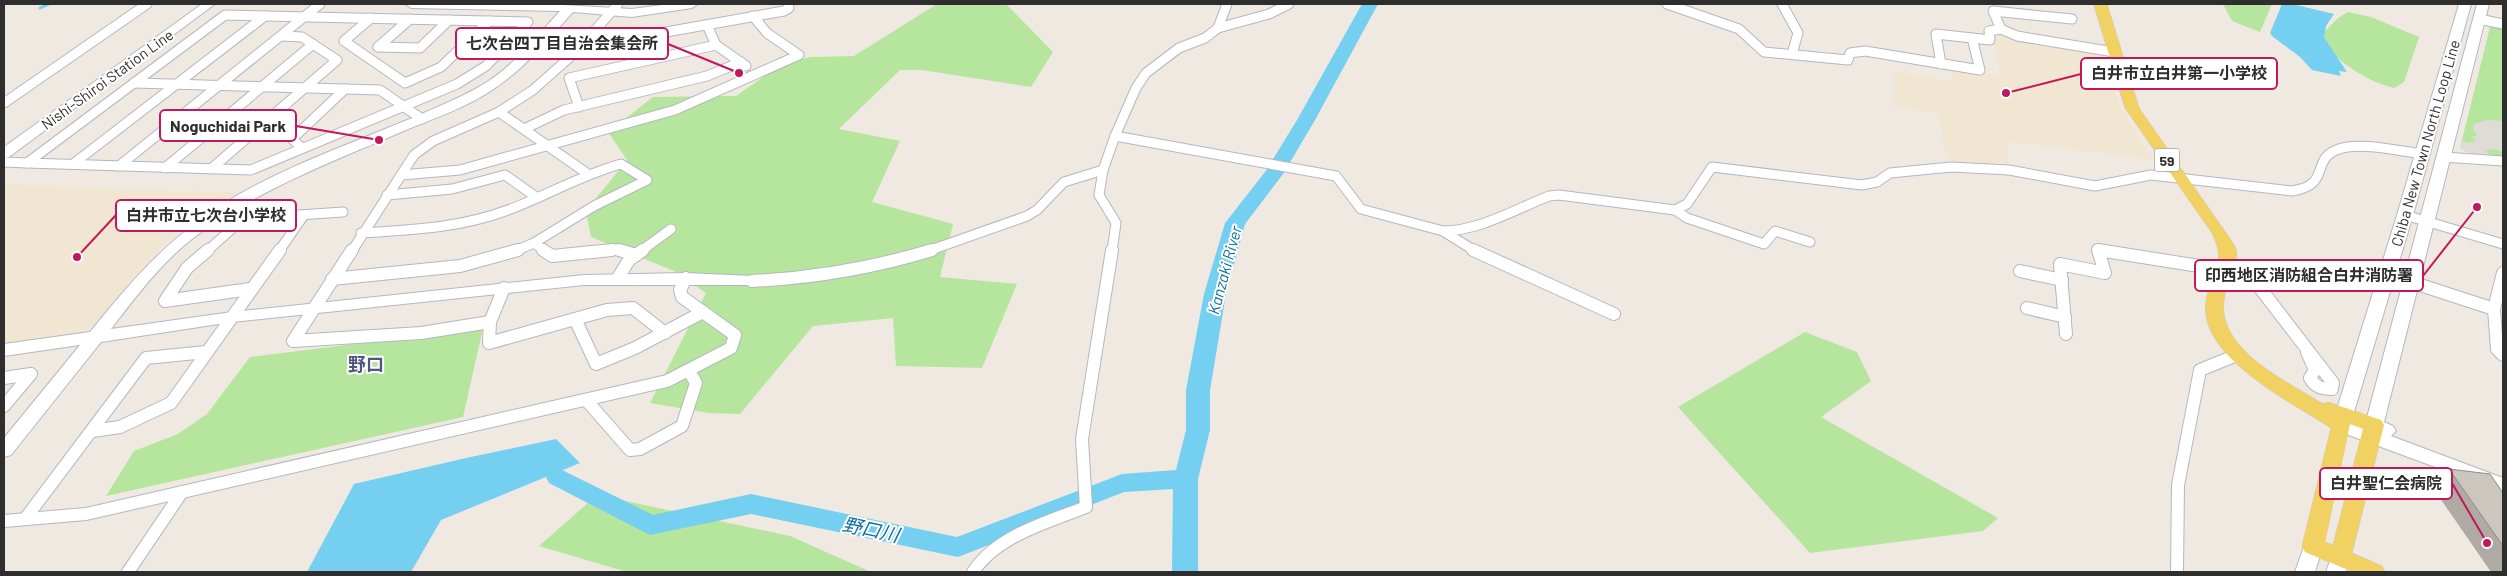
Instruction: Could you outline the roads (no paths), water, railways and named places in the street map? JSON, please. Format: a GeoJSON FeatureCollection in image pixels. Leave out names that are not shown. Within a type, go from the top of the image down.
{"type":"FeatureCollection","features":[{"type":"Feature","properties":{"kind":"main road","name":"Nishi-Shiroi Station Line"},"geometry":{"type":"LineString","coordinates":[[4,145],[199,4]]}},
{"type":"Feature","properties":{"kind":"main road","name":"Nishi-Shiroi Station Line"},"geometry":{"type":"LineString","coordinates":[[4,154],[210,4]]}},
{"type":"Feature","properties":{"kind":"main road"},"geometry":{"type":"LineString","coordinates":[[411,4],[570,8],[615,7],[632,12],[692,4]]}},
{"type":"Feature","properties":{"kind":"main road","name":"59"},"geometry":{"type":"LineString","coordinates":[[2100,4],[2132,108],[2220,233],[2228,249],[2228,261],[2214,295],[2213,309],[2220,332],[2237,355],[2265,378],[2301,401],[2372,430]]}},
{"type":"Feature","properties":{"kind":"main road","name":"Chiba New Town North Loop Line"},"geometry":{"type":"LineString","coordinates":[[2344,420],[2465,4]]}},
{"type":"Feature","properties":{"kind":"main road"},"geometry":{"type":"LineString","coordinates":[[4,450],[152,268],[185,237],[206,221],[276,181],[463,101],[494,84],[519,63],[570,8]]}},
{"type":"Feature","properties":{"kind":"main road","name":"Chiba New Town North Loop Line"},"geometry":{"type":"LineString","coordinates":[[2372,430],[2481,11]]}},
{"type":"Feature","properties":{"kind":"main road"},"geometry":{"type":"LineString","coordinates":[[4,350],[232,317],[504,288],[618,278],[752,280]]}},
{"type":"Feature","properties":{"kind":"main road"},"geometry":{"type":"LineString","coordinates":[[2305,572],[2344,420]]}},
{"type":"Feature","properties":{"kind":"main road"},"geometry":{"type":"LineString","coordinates":[[2372,430],[2503,475]]}},
{"type":"Feature","properties":{"kind":"main road"},"geometry":{"type":"LineString","coordinates":[[2372,430],[2503,485]]}},
{"type":"Feature","properties":{"kind":"main road"},"geometry":{"type":"LineString","coordinates":[[2338,565],[2372,430]]}},
{"type":"Feature","properties":{"kind":"main road"},"geometry":{"type":"LineString","coordinates":[[2313,546],[2338,565],[2374,572]]}},
{"type":"Feature","properties":{"kind":"street"},"geometry":{"type":"LineString","coordinates":[[4,102],[147,4]]}},
{"type":"Feature","properties":{"kind":"street"},"geometry":{"type":"LineString","coordinates":[[119,166],[320,4]]}},
{"type":"Feature","properties":{"kind":"street"},"geometry":{"type":"LineString","coordinates":[[584,43],[604,43],[784,11],[788,8],[788,4]]}},
{"type":"Feature","properties":{"kind":"street"},"geometry":{"type":"LineString","coordinates":[[1218,28],[1228,4]]}},
{"type":"Feature","properties":{"kind":"street"},"geometry":{"type":"LineString","coordinates":[[972,572],[977,562],[992,551],[1024,533],[1086,507],[1082,439],[1116,223],[1098,196],[1103,170],[1115,136],[1136,88],[1146,74],[1179,48],[1205,38],[1218,28],[1268,14],[1289,4]]}},
{"type":"Feature","properties":{"kind":"street"},"geometry":{"type":"LineString","coordinates":[[1666,4],[1739,29],[1764,52],[1848,60],[1850,53],[1865,51],[1980,70],[1972,38]]}},
{"type":"Feature","properties":{"kind":"street"},"geometry":{"type":"LineString","coordinates":[[1782,4],[1798,33],[1792,54]]}},
{"type":"Feature","properties":{"kind":"street"},"geometry":{"type":"LineString","coordinates":[[490,322],[421,333],[293,341],[361,233],[414,155],[421,148],[499,112],[543,84],[584,43],[615,7]]}},
{"type":"Feature","properties":{"kind":"street"},"geometry":{"type":"LineString","coordinates":[[2001,29],[1993,11],[2072,19]]}},
{"type":"Feature","properties":{"kind":"street"},"geometry":{"type":"LineString","coordinates":[[2481,11],[2503,24]]}},
{"type":"Feature","properties":{"kind":"street"},"geometry":{"type":"LineString","coordinates":[[4,162],[27,163],[73,164],[165,168],[251,170],[405,107],[475,74],[528,22],[225,15],[27,163]]}},
{"type":"Feature","properties":{"kind":"street"},"geometry":{"type":"LineString","coordinates":[[73,164],[265,16]]}},
{"type":"Feature","properties":{"kind":"street"},"geometry":{"type":"LineString","coordinates":[[401,175],[460,170],[547,144],[675,110],[799,55],[773,38],[758,24],[753,16]]}},
{"type":"Feature","properties":{"kind":"street"},"geometry":{"type":"LineString","coordinates":[[371,18],[344,41],[405,83],[441,67],[489,21]]}},
{"type":"Feature","properties":{"kind":"street"},"geometry":{"type":"LineString","coordinates":[[410,19],[378,47],[420,48],[449,20]]}},
{"type":"Feature","properties":{"kind":"street"},"geometry":{"type":"LineString","coordinates":[[707,25],[716,44],[756,73]]}},
{"type":"Feature","properties":{"kind":"street"},"geometry":{"type":"LineString","coordinates":[[1941,64],[1936,34],[1990,40],[1989,31],[2001,29],[2017,36],[2114,52]]}},
{"type":"Feature","properties":{"kind":"street"},"geometry":{"type":"LineString","coordinates":[[211,169],[337,60],[302,37],[281,36]]}},
{"type":"Feature","properties":{"kind":"street"},"geometry":{"type":"LineString","coordinates":[[165,168],[313,44]]}},
{"type":"Feature","properties":{"kind":"street"},"geometry":{"type":"LineString","coordinates":[[579,107],[569,78],[716,44]]}},
{"type":"Feature","properties":{"kind":"street"},"geometry":{"type":"LineString","coordinates":[[524,129],[564,110],[707,76],[741,62]]}},
{"type":"Feature","properties":{"kind":"street"},"geometry":{"type":"LineString","coordinates":[[134,83],[380,90],[422,119]]}},
{"type":"Feature","properties":{"kind":"street"},"geometry":{"type":"LineString","coordinates":[[302,148],[292,139],[345,89]]}},
{"type":"Feature","properties":{"kind":"street"},"geometry":{"type":"LineString","coordinates":[[499,112],[588,174]]}},
{"type":"Feature","properties":{"kind":"street"},"geometry":{"type":"LineString","coordinates":[[1115,136],[1336,176],[1358,205],[1368,212],[1410,221],[1443,231],[1478,254],[1524,272],[1614,314]]}},
{"type":"Feature","properties":{"kind":"street"},"geometry":{"type":"LineString","coordinates":[[1675,210],[1687,204],[1712,167],[1862,186],[1876,182],[1890,173],[1951,167],[2009,170],[2095,186],[2106,186],[2135,177],[2150,175],[2292,191],[2308,188],[2317,180],[2328,156],[2333,151],[2353,148],[2422,154]]}},
{"type":"Feature","properties":{"kind":"street"},"geometry":{"type":"LineString","coordinates":[[2443,157],[2503,161]]}},
{"type":"Feature","properties":{"kind":"street"},"geometry":{"type":"LineString","coordinates":[[332,279],[460,266],[505,255],[534,244],[594,206],[647,180],[621,164],[588,174],[492,215],[453,225],[361,233]]}},
{"type":"Feature","properties":{"kind":"street"},"geometry":{"type":"LineString","coordinates":[[752,280],[815,275],[856,268],[950,242],[1029,215],[1043,207],[1061,184],[1103,170]]}},
{"type":"Feature","properties":{"kind":"street"},"geometry":{"type":"LineString","coordinates":[[387,195],[452,189],[505,175],[536,197]]}},
{"type":"Feature","properties":{"kind":"street"},"geometry":{"type":"LineString","coordinates":[[1443,231],[1465,229],[1549,196],[1559,195],[1675,210],[1687,218],[1764,244],[1775,231],[1810,242]]}},
{"type":"Feature","properties":{"kind":"street"},"geometry":{"type":"LineString","coordinates":[[206,221],[343,212]]}},
{"type":"Feature","properties":{"kind":"street"},"geometry":{"type":"LineString","coordinates":[[92,431],[120,428],[171,402],[304,214]]}},
{"type":"Feature","properties":{"kind":"street"},"geometry":{"type":"LineString","coordinates":[[2405,215],[2503,244]]}},
{"type":"Feature","properties":{"kind":"street"},"geometry":{"type":"LineString","coordinates":[[243,219],[187,268],[165,300],[250,289]]}},
{"type":"Feature","properties":{"kind":"street"},"geometry":{"type":"LineString","coordinates":[[618,278],[623,267],[671,229]]}},
{"type":"Feature","properties":{"kind":"street"},"geometry":{"type":"LineString","coordinates":[[534,244],[552,256],[616,249],[636,255]]}},
{"type":"Feature","properties":{"kind":"street"},"geometry":{"type":"LineString","coordinates":[[2066,334],[2060,264],[2105,272],[2098,250],[2225,268],[2250,276],[2307,352]]}},
{"type":"Feature","properties":{"kind":"street"},"geometry":{"type":"LineString","coordinates":[[2020,271],[2062,280]]}},
{"type":"Feature","properties":{"kind":"street"},"geometry":{"type":"LineString","coordinates":[[2503,273],[2498,308],[2497,349],[2503,356]]}},
{"type":"Feature","properties":{"kind":"street"},"geometry":{"type":"LineString","coordinates":[[4,520],[86,514],[649,387],[689,371],[731,348],[735,336],[682,297],[680,290],[686,278]]}},
{"type":"Feature","properties":{"kind":"street"},"geometry":{"type":"LineString","coordinates":[[2410,282],[2498,308]]}},
{"type":"Feature","properties":{"kind":"street"},"geometry":{"type":"LineString","coordinates":[[504,288],[490,322],[489,343],[607,310],[632,308],[665,333]]}},
{"type":"Feature","properties":{"kind":"street"},"geometry":{"type":"LineString","coordinates":[[2027,308],[2065,317]]}},
{"type":"Feature","properties":{"kind":"street"},"geometry":{"type":"LineString","coordinates":[[575,319],[596,364],[665,333],[703,312]]}},
{"type":"Feature","properties":{"kind":"street"},"geometry":{"type":"LineString","coordinates":[[25,519],[146,358],[206,352]]}},
{"type":"Feature","properties":{"kind":"street"},"geometry":{"type":"LineString","coordinates":[[2177,572],[2178,485],[2200,370],[2237,355]]}},
{"type":"Feature","properties":{"kind":"street"},"geometry":{"type":"LineString","coordinates":[[587,401],[630,450],[640,449],[682,426],[696,383],[689,371]]}},
{"type":"Feature","properties":{"kind":"street"},"geometry":{"type":"LineString","coordinates":[[4,378],[31,374],[4,406]]}},
{"type":"Feature","properties":{"kind":"street"},"geometry":{"type":"LineString","coordinates":[[128,572],[182,492]]}},
{"type":"Feature","properties":{"kind":"water"},"geometry":{"type":"Polygon","coordinates":[[[2282,4],[2292,4],[2334,14],[2326,26],[2324,37],[2347,72],[2339,71],[2341,76],[2312,70],[2300,57],[2272,36],[2270,33],[2282,4]]]}},
{"type":"Feature","properties":{"kind":"water"},"geometry":{"type":"Polygon","coordinates":[[[556,439],[580,463],[441,520],[411,572],[307,572],[354,484],[556,439]]]}},
{"type":"Feature","properties":{"kind":"waterway"},"geometry":{"type":"LineString","coordinates":[[40,8],[49,4]]}},
{"type":"Feature","properties":{"kind":"waterway","name":"Kanzaki River"},"geometry":{"type":"LineString","coordinates":[[1186,479],[1198,430],[1198,390],[1215,294],[1235,223],[1273,174],[1306,120],[1370,4]]}},
{"type":"Feature","properties":{"kind":"waterway","name":"野口川"},"geometry":{"type":"LineString","coordinates":[[558,477],[650,525],[751,504],[958,547],[1122,483],[1186,479]]}},
{"type":"Feature","properties":{"kind":"waterway","name":"Kanzaki River"},"geometry":{"type":"LineString","coordinates":[[1185,572],[1186,479]]}},
{"type":"Feature","properties":{"kind":"place","name":"七次台四丁目自治会集会所"},"geometry":{"type":"Point","coordinates":[739,73]}},
{"type":"Feature","properties":{"kind":"place","name":"白井市立白井第一小学校"},"geometry":{"type":"Point","coordinates":[2006,93]}},
{"type":"Feature","properties":{"kind":"place","name":"Noguchidai Park"},"geometry":{"type":"Point","coordinates":[379,140]}},
{"type":"Feature","properties":{"kind":"place","name":"印西地区消防組合白井消防署"},"geometry":{"type":"Point","coordinates":[2477,207]}},
{"type":"Feature","properties":{"kind":"place","name":"白井市立七次台小学校"},"geometry":{"type":"Point","coordinates":[77,257]}},
{"type":"Feature","properties":{"kind":"place","name":"白井聖仁会病院"},"geometry":{"type":"Point","coordinates":[2487,543]}},
{"type":"Feature","properties":{"kind":"district","name":"野口"},"geometry":{"type":"Point","coordinates":[366,364]}}]}
